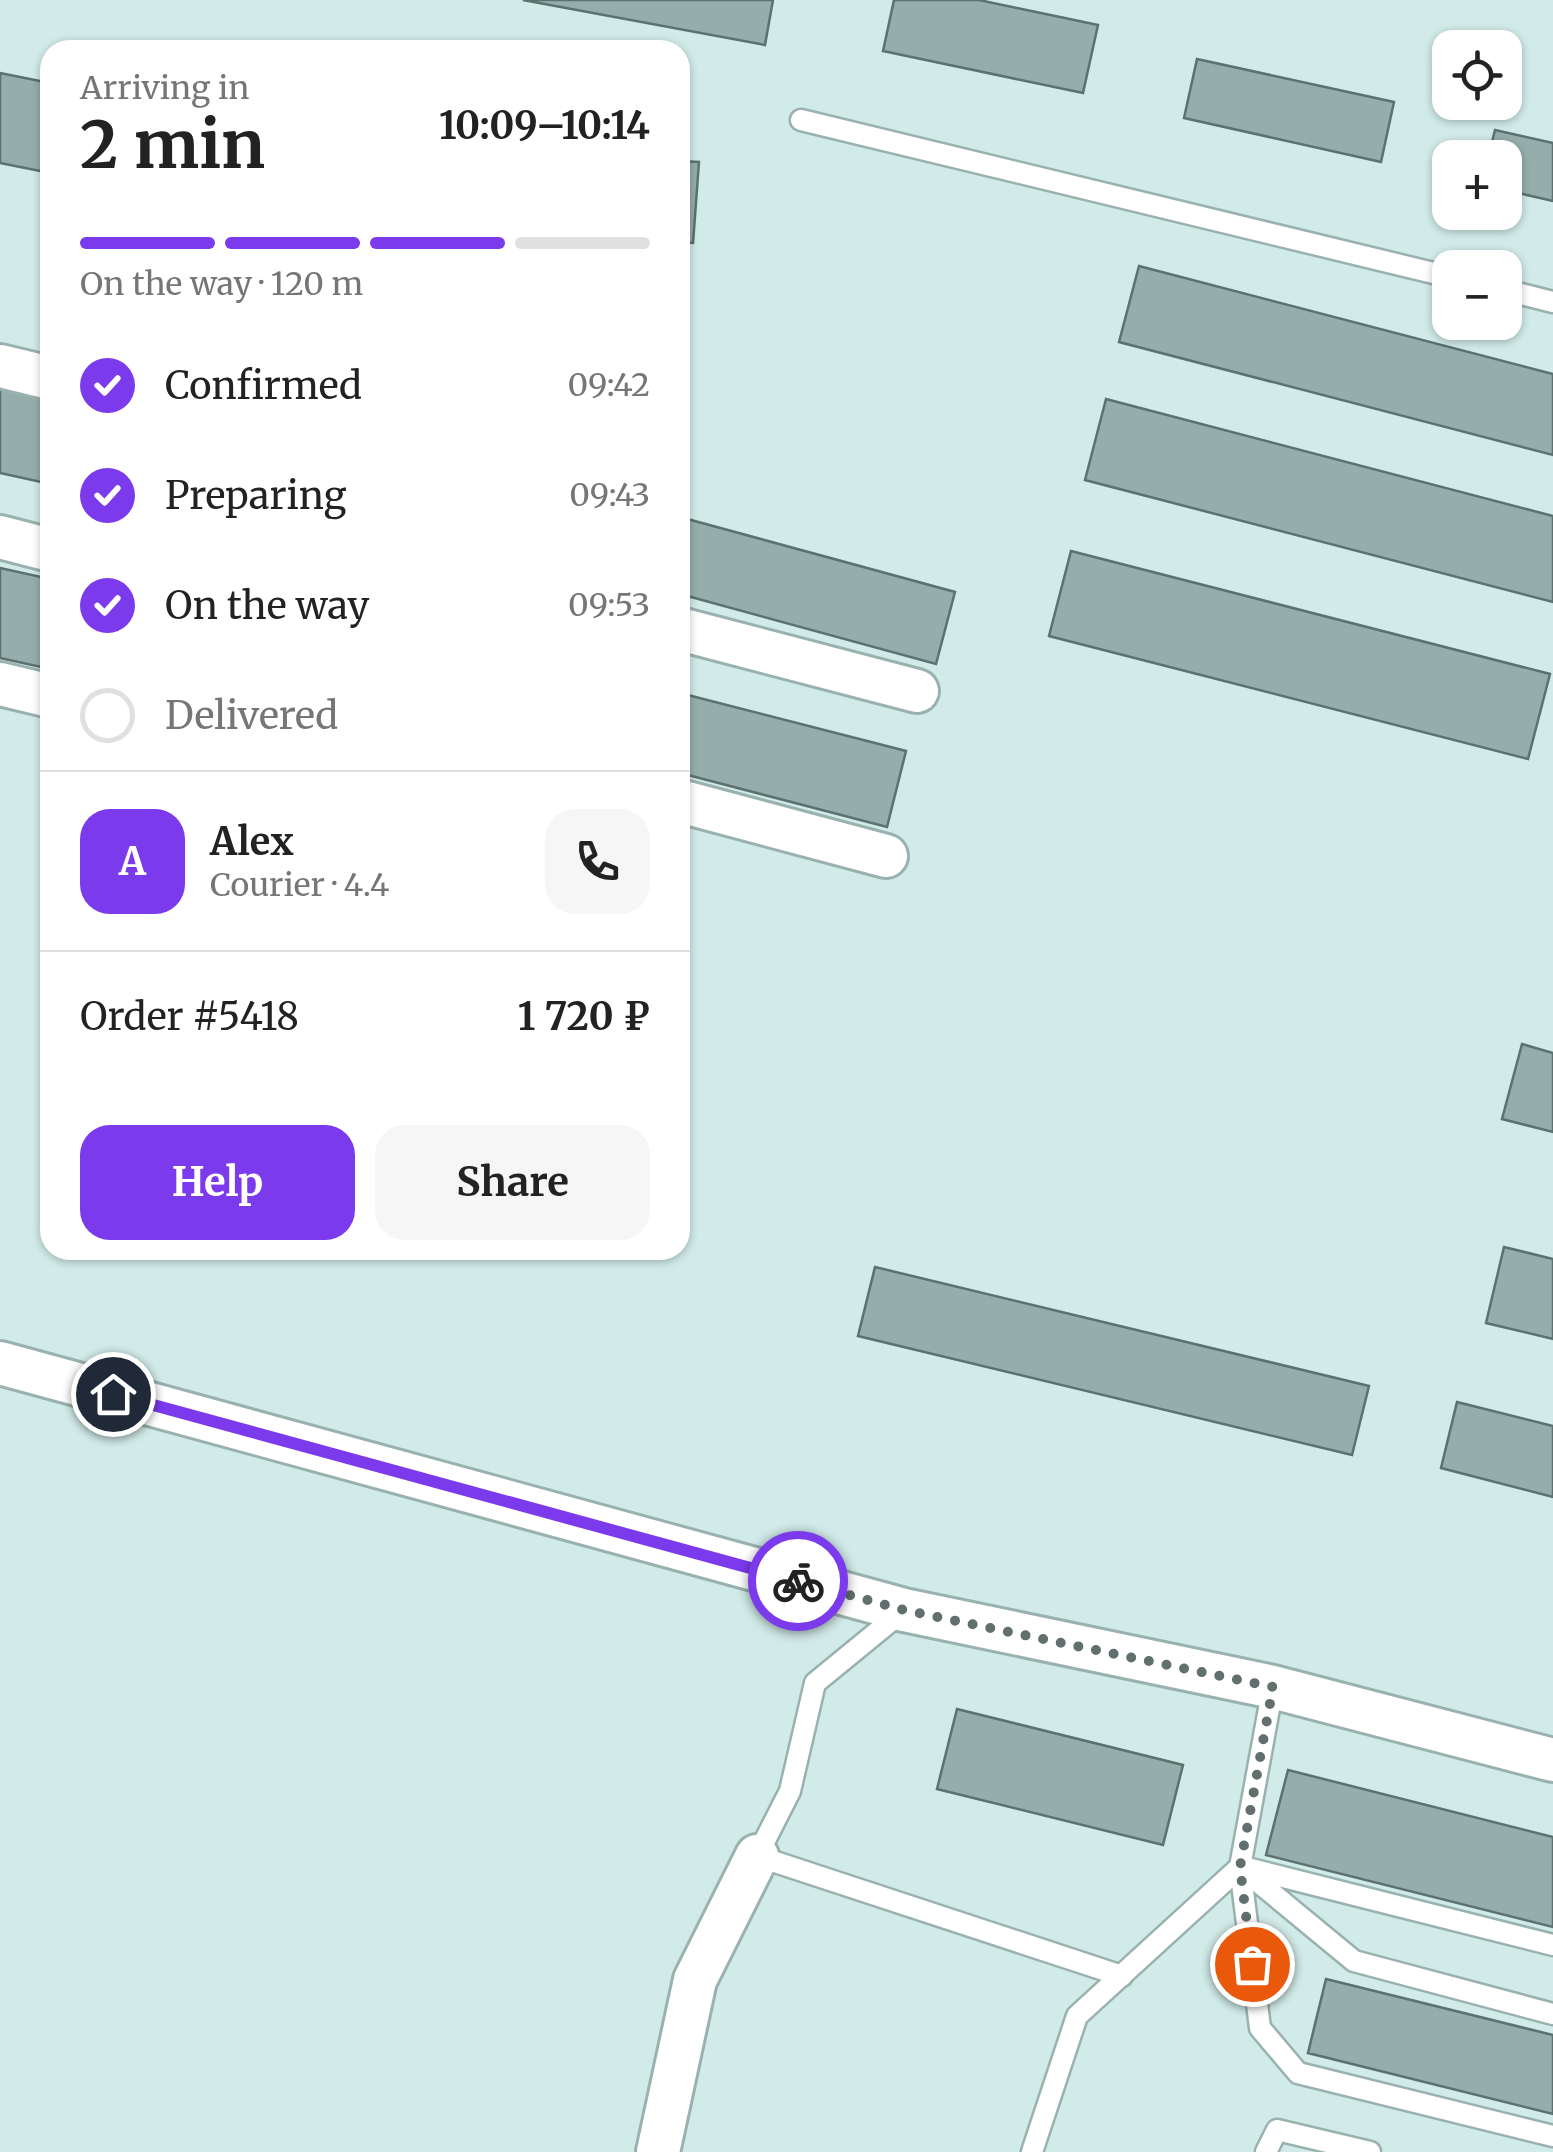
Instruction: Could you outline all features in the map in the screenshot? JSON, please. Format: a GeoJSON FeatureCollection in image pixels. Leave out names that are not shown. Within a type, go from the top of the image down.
{"type":"FeatureCollection","features":[{"type":"Feature","properties":{"kind":"street"},"geometry":{"type":"LineString","coordinates":[[0,366],[40,376]]}},
{"type":"Feature","properties":{"kind":"street"},"geometry":{"type":"LineString","coordinates":[[0,538],[40,548]]}},
{"type":"Feature","properties":{"kind":"street"},"geometry":{"type":"LineString","coordinates":[[690,632],[917,691]]}},
{"type":"Feature","properties":{"kind":"street"},"geometry":{"type":"LineString","coordinates":[[0,684],[40,694]]}},
{"type":"Feature","properties":{"kind":"street"},"geometry":{"type":"LineString","coordinates":[[690,804],[886,856]]}},
{"type":"Feature","properties":{"kind":"street"},"geometry":{"type":"LineString","coordinates":[[0,1363],[904,1610],[1273,1687],[1553,1760]]}},
{"type":"Feature","properties":{"kind":"street"},"geometry":{"type":"LineString","coordinates":[[658,2152],[695,1980],[757,1856]]}},
{"type":"Feature","properties":{"kind":"lane"},"geometry":{"type":"LineString","coordinates":[[801,120],[1432,273]]}},
{"type":"Feature","properties":{"kind":"lane"},"geometry":{"type":"LineString","coordinates":[[1522,294],[1553,302]]}},
{"type":"Feature","properties":{"kind":"lane"},"geometry":{"type":"LineString","coordinates":[[904,1610],[814,1683],[790,1790],[757,1856],[1122,1976]]}},
{"type":"Feature","properties":{"kind":"lane"},"geometry":{"type":"LineString","coordinates":[[1273,1687],[1240,1867],[1260,2028],[1298,2073],[1553,2136]]}},
{"type":"Feature","properties":{"kind":"lane"},"geometry":{"type":"LineString","coordinates":[[1240,1867],[1553,1944]]}},
{"type":"Feature","properties":{"kind":"lane"},"geometry":{"type":"LineString","coordinates":[[1032,2152],[1077,2016],[1240,1867]]}},
{"type":"Feature","properties":{"kind":"lane"},"geometry":{"type":"LineString","coordinates":[[1240,1867],[1354,1961],[1553,2014]]}},
{"type":"Feature","properties":{"kind":"lane"},"geometry":{"type":"LineString","coordinates":[[1266,2152],[1277,2130],[1370,2152]]}},
{"type":"Feature","properties":{"kind":"building"},"geometry":{"type":"Polygon","coordinates":[[[523,0],[773,0],[765,45],[523,0]]]}},
{"type":"Feature","properties":{"kind":"building"},"geometry":{"type":"Polygon","coordinates":[[[894,0],[979,0],[1098,25],[1083,93],[883,51],[894,0]]]}},
{"type":"Feature","properties":{"kind":"building"},"geometry":{"type":"Polygon","coordinates":[[[1197,59],[1394,102],[1381,162],[1184,118],[1197,59]]]}},
{"type":"Feature","properties":{"kind":"building"},"geometry":{"type":"Polygon","coordinates":[[[0,73],[40,81],[40,171],[0,163],[0,73]]]}},
{"type":"Feature","properties":{"kind":"building"},"geometry":{"type":"Polygon","coordinates":[[[1495,130],[1553,143],[1553,201],[1522,194],[1522,140],[1492,140],[1495,130]]]}},
{"type":"Feature","properties":{"kind":"building"},"geometry":{"type":"Polygon","coordinates":[[[690,162],[699,162],[693,243],[690,243],[690,162]]]}},
{"type":"Feature","properties":{"kind":"building"},"geometry":{"type":"Polygon","coordinates":[[[1139,266],[1553,374],[1553,455],[1119,342],[1139,266]]]}},
{"type":"Feature","properties":{"kind":"building"},"geometry":{"type":"Polygon","coordinates":[[[0,386],[40,395],[40,482],[0,473],[0,386]]]}},
{"type":"Feature","properties":{"kind":"building"},"geometry":{"type":"Polygon","coordinates":[[[1106,399],[1553,516],[1553,602],[1085,480],[1106,399]]]}},
{"type":"Feature","properties":{"kind":"building"},"geometry":{"type":"Polygon","coordinates":[[[690,520],[955,592],[936,664],[690,597],[690,520]]]}},
{"type":"Feature","properties":{"kind":"building"},"geometry":{"type":"Polygon","coordinates":[[[1071,551],[1550,674],[1528,759],[1049,636],[1071,551]]]}},
{"type":"Feature","properties":{"kind":"building"},"geometry":{"type":"Polygon","coordinates":[[[0,568],[40,577],[40,667],[0,658],[0,568]]]}},
{"type":"Feature","properties":{"kind":"building"},"geometry":{"type":"Polygon","coordinates":[[[690,696],[906,751],[887,827],[690,776],[690,696]]]}},
{"type":"Feature","properties":{"kind":"building"},"geometry":{"type":"Polygon","coordinates":[[[1522,1044],[1553,1053],[1553,1132],[1502,1119],[1522,1044]]]}},
{"type":"Feature","properties":{"kind":"building"},"geometry":{"type":"Polygon","coordinates":[[[1504,1247],[1553,1259],[1553,1339],[1486,1323],[1504,1247]]]}},
{"type":"Feature","properties":{"kind":"building"},"geometry":{"type":"Polygon","coordinates":[[[875,1267],[1369,1386],[1352,1455],[858,1336],[875,1267]]]}},
{"type":"Feature","properties":{"kind":"building"},"geometry":{"type":"Polygon","coordinates":[[[1457,1402],[1553,1426],[1553,1497],[1441,1468],[1457,1402]]]}},
{"type":"Feature","properties":{"kind":"building"},"geometry":{"type":"Polygon","coordinates":[[[957,1709],[1183,1765],[1163,1845],[937,1789],[957,1709]]]}},
{"type":"Feature","properties":{"kind":"building"},"geometry":{"type":"Polygon","coordinates":[[[1288,1770],[1553,1837],[1553,1927],[1266,1855],[1288,1770]]]}},
{"type":"Feature","properties":{"kind":"building"},"geometry":{"type":"Polygon","coordinates":[[[1326,1979],[1553,2035],[1553,2114],[1308,2053],[1326,1979]]]}},
{"type":"Feature","properties":{"kind":"way so far"},"geometry":{"type":"LineString","coordinates":[[798,1581],[904,1610],[1273,1687],[1240,1867],[1252,1964]]}},
{"type":"Feature","properties":{"kind":"route"},"geometry":{"type":"LineString","coordinates":[[113,1394],[798,1581]]}}]}
